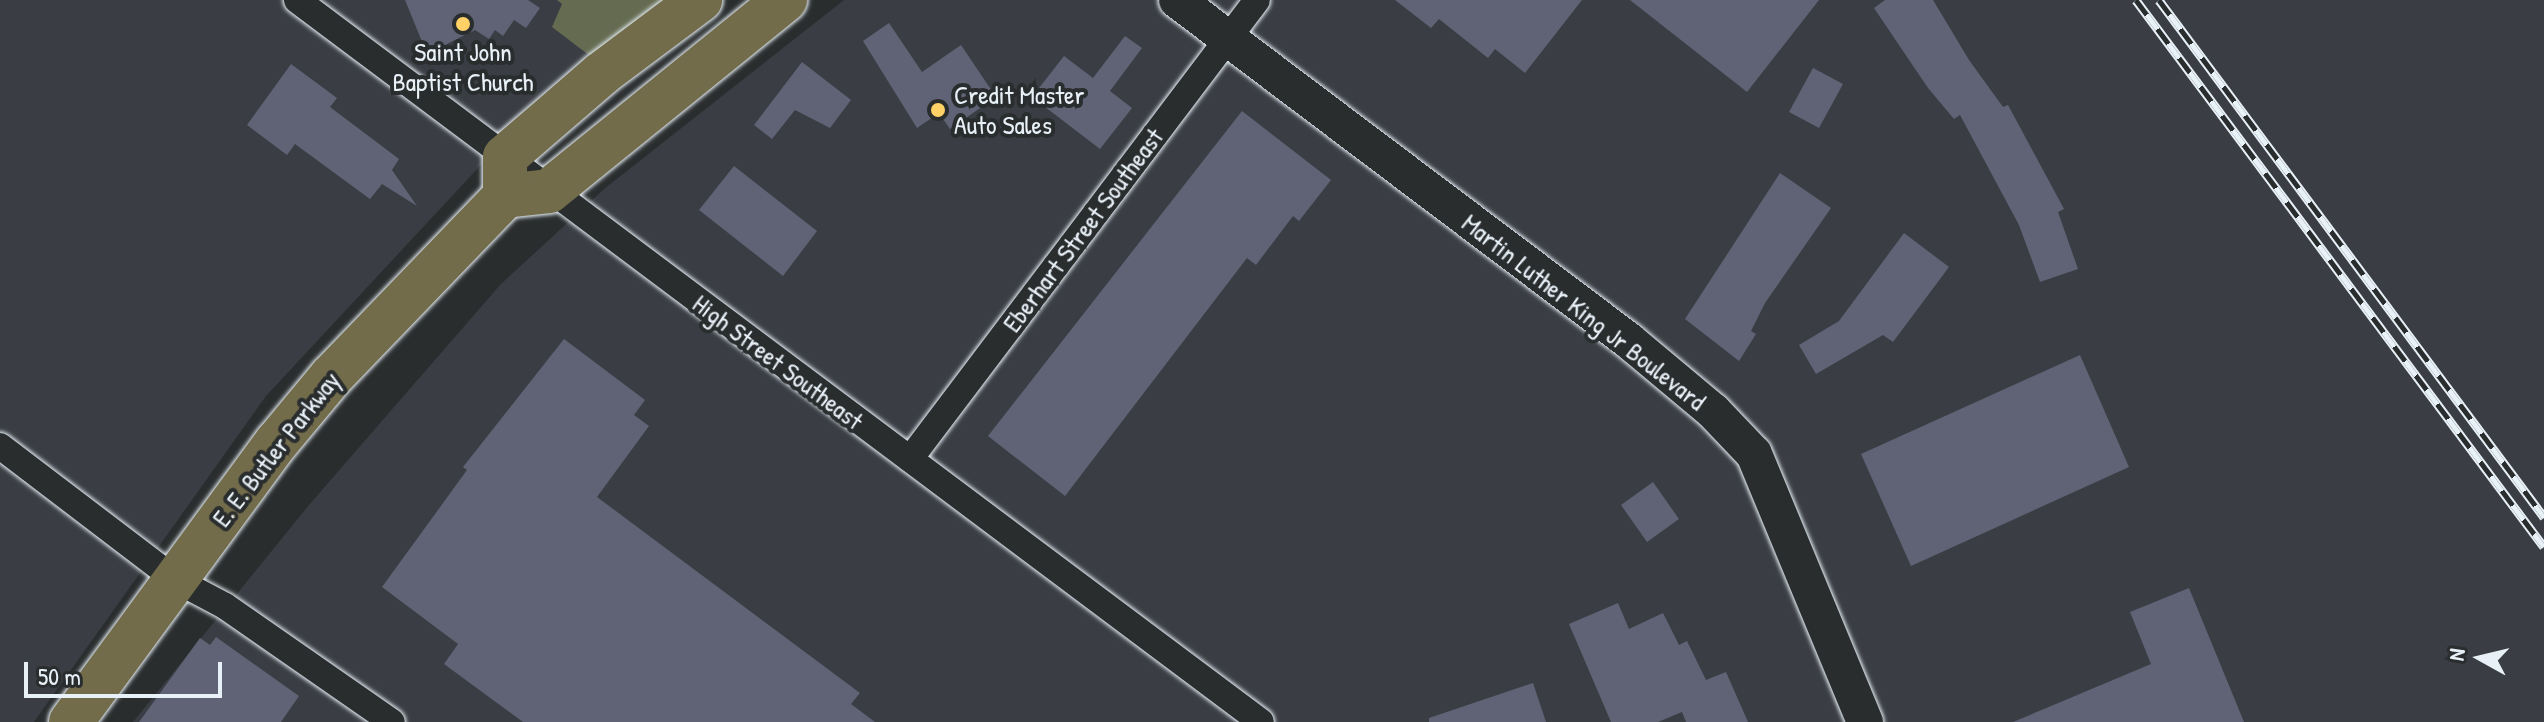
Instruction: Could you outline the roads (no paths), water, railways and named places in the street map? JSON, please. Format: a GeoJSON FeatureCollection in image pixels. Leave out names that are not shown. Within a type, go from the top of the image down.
{"type":"FeatureCollection","features":[{"type":"Feature","properties":{"kind":"highway","name":"E. E. Butler Parkway"},"geometry":{"type":"LineString","coordinates":[[71,722],[331,377],[505,176],[601,74],[700,0]]}},
{"type":"Feature","properties":{"kind":"highway"},"geometry":{"type":"LineString","coordinates":[[505,176],[549,191],[687,74],[785,0]]}},
{"type":"Feature","properties":{"kind":"main road","name":"Martin Luther King Jr Boulevard"},"geometry":{"type":"LineString","coordinates":[[1177,0],[1628,340],[1713,411],[1754,454],[1857,719]]}},
{"type":"Feature","properties":{"kind":"street"},"geometry":{"type":"LineString","coordinates":[[297,0],[505,176]]}},
{"type":"Feature","properties":{"kind":"street","name":"Eberhart Street Southeast"},"geometry":{"type":"LineString","coordinates":[[910,459],[1257,0]]}},
{"type":"Feature","properties":{"kind":"street","name":"High Street Southeast"},"geometry":{"type":"LineString","coordinates":[[549,191],[1261,722]]}},
{"type":"Feature","properties":{"kind":"street"},"geometry":{"type":"LineString","coordinates":[[0,446],[176,580],[225,606],[392,722]]}},
{"type":"Feature","properties":{"kind":"railway"},"geometry":{"type":"LineString","coordinates":[[2136,0],[2544,547]]}},
{"type":"Feature","properties":{"kind":"railway"},"geometry":{"type":"LineString","coordinates":[[2159,0],[2544,517]]}},
{"type":"Feature","properties":{"kind":"place","name":"Saint John Baptist Church"},"geometry":{"type":"Point","coordinates":[463,24]}},
{"type":"Feature","properties":{"kind":"place","name":"Credit Master Auto Sales"},"geometry":{"type":"Point","coordinates":[938,110]}}]}
